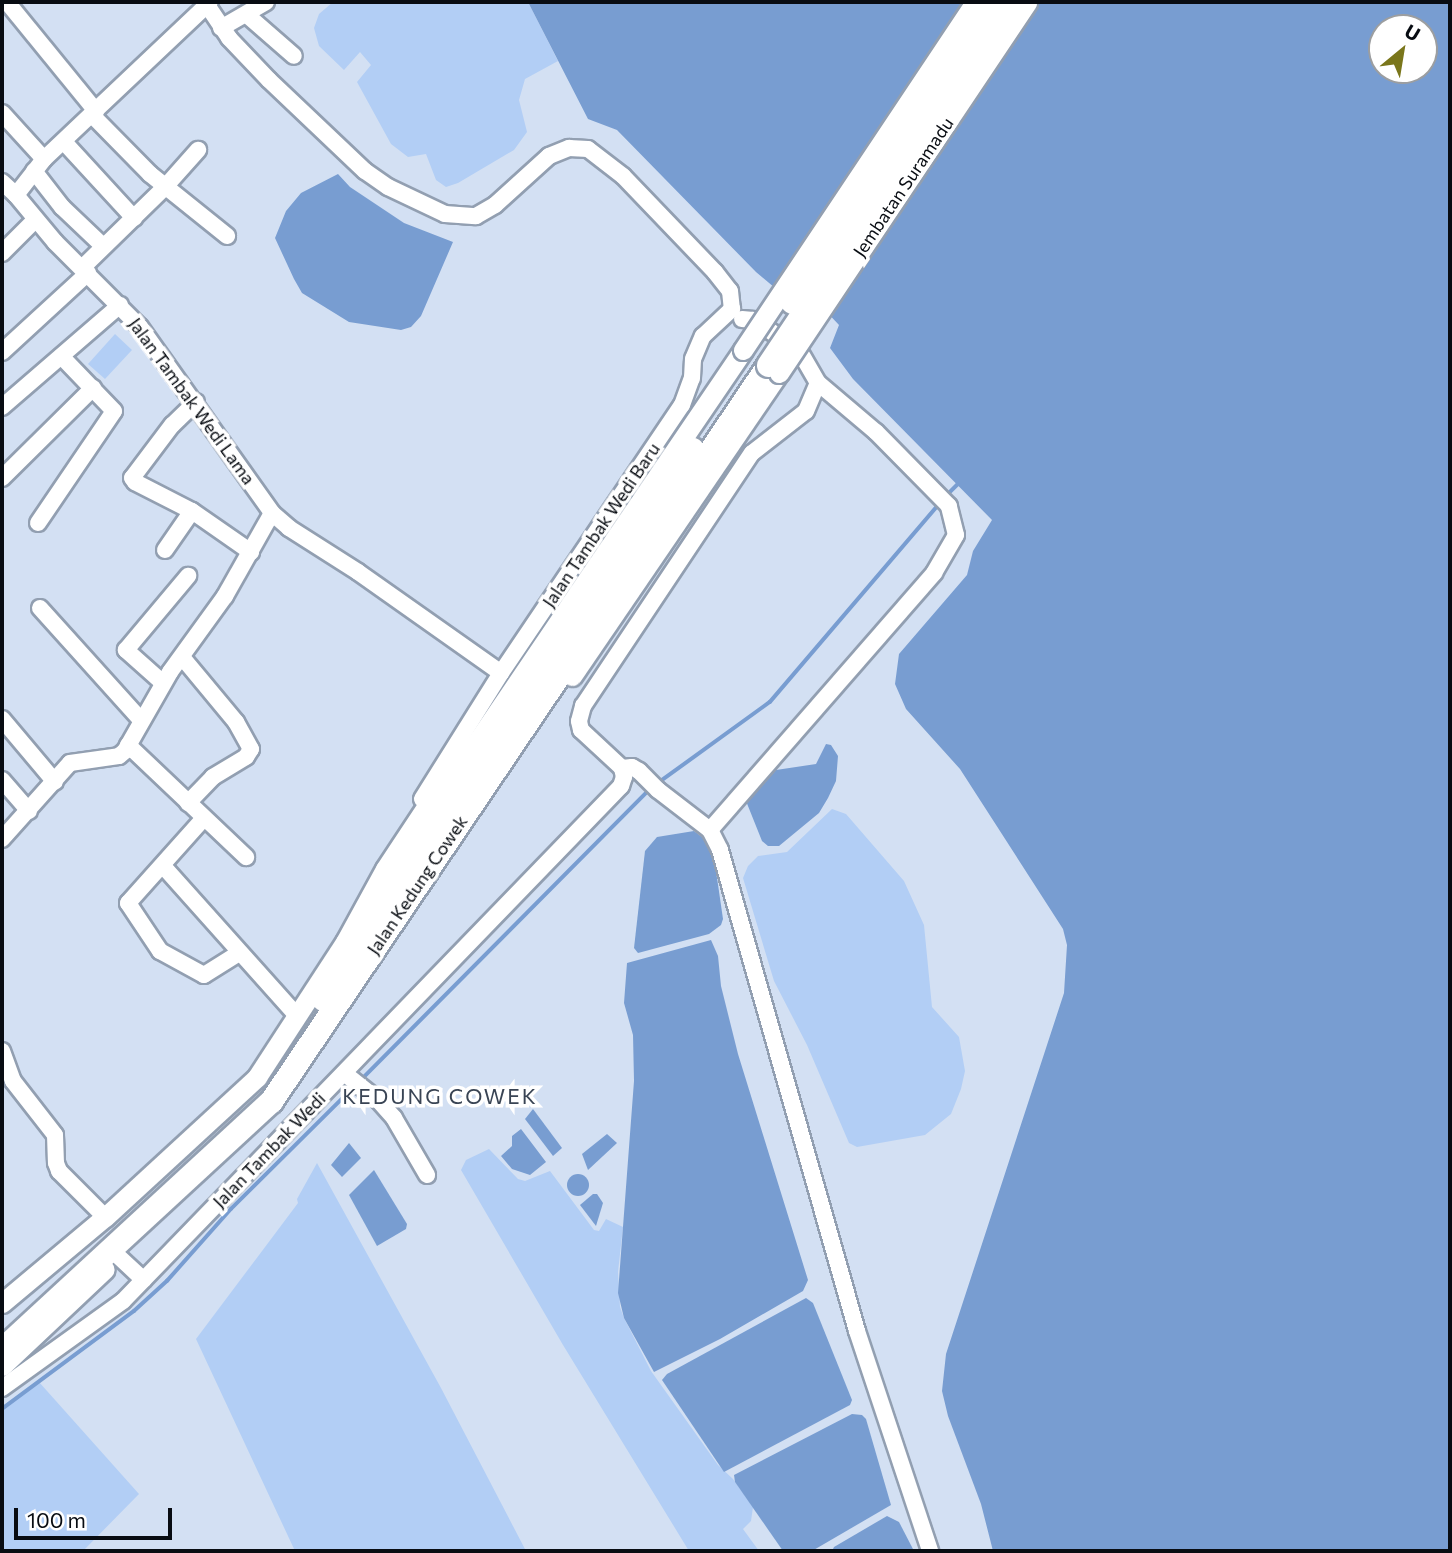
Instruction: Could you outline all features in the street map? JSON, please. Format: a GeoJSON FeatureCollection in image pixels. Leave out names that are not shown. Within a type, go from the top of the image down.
{"type":"FeatureCollection","features":[{"type":"Feature","properties":{"kind":"highway","name":"Jembatan Suramadu"},"geometry":{"type":"LineString","coordinates":[[762,361],[991,2]]}},
{"type":"Feature","properties":{"kind":"highway","name":"Jembatan Suramadu"},"geometry":{"type":"LineString","coordinates":[[762,361],[1011,2]]}},
{"type":"Feature","properties":{"kind":"highway","name":"Jalan Kedung Cowek"},"geometry":{"type":"LineString","coordinates":[[2,1328],[134,1210],[265,1084],[428,837],[762,361]]}},
{"type":"Feature","properties":{"kind":"highway","name":"Jalan Kedung Cowek"},"geometry":{"type":"LineString","coordinates":[[2,1349],[271,1101],[762,361]]}},
{"type":"Feature","properties":{"kind":"main road"},"geometry":{"type":"LineString","coordinates":[[3,1377],[118,1256],[265,1120],[287,1094],[762,361],[975,2]]}},
{"type":"Feature","properties":{"kind":"main road","name":"Jembatan Suramadu"},"geometry":{"type":"LineString","coordinates":[[762,361],[1027,2]]}},
{"type":"Feature","properties":{"kind":"main road"},"geometry":{"type":"LineString","coordinates":[[391,860],[434,795],[461,765],[762,361]]}},
{"type":"Feature","properties":{"kind":"main road","name":"Jalan Tambak Wedi Baru"},"geometry":{"type":"LineString","coordinates":[[104,1217],[246,1090],[298,1017],[391,860]]}},
{"type":"Feature","properties":{"kind":"main road"},"geometry":{"type":"LineString","coordinates":[[2,1303],[104,1217]]}},
{"type":"Feature","properties":{"kind":"street"},"geometry":{"type":"LineString","coordinates":[[7,2],[94,113],[165,187],[227,236]]}},
{"type":"Feature","properties":{"kind":"street"},"geometry":{"type":"LineString","coordinates":[[221,28],[266,2]]}},
{"type":"Feature","properties":{"kind":"street"},"geometry":{"type":"LineString","coordinates":[[16,195],[39,165],[65,143],[208,3],[221,28],[269,80],[365,171],[410,199],[445,214],[476,216],[495,205],[549,156],[569,148],[588,149],[623,176],[715,272],[730,291],[737,314],[748,329],[794,358],[803,360],[818,383],[876,432],[949,506],[956,535],[934,573],[710,830]]}},
{"type":"Feature","properties":{"kind":"street"},"geometry":{"type":"LineString","coordinates":[[247,15],[294,55]]}},
{"type":"Feature","properties":{"kind":"street"},"geometry":{"type":"LineString","coordinates":[[2,113],[39,165],[62,207],[103,246]]}},
{"type":"Feature","properties":{"kind":"street"},"geometry":{"type":"LineString","coordinates":[[65,143],[134,218]]}},
{"type":"Feature","properties":{"kind":"street"},"geometry":{"type":"LineString","coordinates":[[2,352],[86,270],[103,246],[165,187],[198,150]]}},
{"type":"Feature","properties":{"kind":"street","name":"Jalan Tambak Wedi Lama"},"geometry":{"type":"LineString","coordinates":[[2,182],[35,220],[140,327],[196,402],[272,513],[289,528],[358,572],[501,673]]}},
{"type":"Feature","properties":{"kind":"street"},"geometry":{"type":"LineString","coordinates":[[2,253],[35,220]]}},
{"type":"Feature","properties":{"kind":"street"},"geometry":{"type":"LineString","coordinates":[[2,407],[120,305]]}},
{"type":"Feature","properties":{"kind":"street","name":"Jalan Tambak Wedi Baru"},"geometry":{"type":"LineString","coordinates":[[391,860],[419,803],[501,673],[682,405],[689,391],[696,349],[704,336],[737,314]]}},
{"type":"Feature","properties":{"kind":"street"},"geometry":{"type":"LineString","coordinates":[[38,523],[113,415],[113,409],[61,356]]}},
{"type":"Feature","properties":{"kind":"street"},"geometry":{"type":"LineString","coordinates":[[818,383],[806,411],[752,453],[583,706],[579,721],[582,730],[622,768],[632,767],[710,830],[720,850],[857,1331],[930,1551]]}},
{"type":"Feature","properties":{"kind":"street"},"geometry":{"type":"LineString","coordinates":[[2,478],[93,388]]}},
{"type":"Feature","properties":{"kind":"street"},"geometry":{"type":"LineString","coordinates":[[196,402],[172,425],[132,478],[192,511],[251,552]]}},
{"type":"Feature","properties":{"kind":"street"},"geometry":{"type":"LineString","coordinates":[[165,550],[192,511]]}},
{"type":"Feature","properties":{"kind":"street"},"geometry":{"type":"LineString","coordinates":[[3,835],[29,811],[74,761],[119,756],[163,683],[225,596],[272,513]]}},
{"type":"Feature","properties":{"kind":"street"},"geometry":{"type":"LineString","coordinates":[[163,683],[126,650],[188,576]]}},
{"type":"Feature","properties":{"kind":"street"},"geometry":{"type":"LineString","coordinates":[[40,608],[141,720]]}},
{"type":"Feature","properties":{"kind":"street"},"geometry":{"type":"LineString","coordinates":[[182,657],[236,722],[251,749],[246,757],[213,777],[188,803]]}},
{"type":"Feature","properties":{"kind":"street"},"geometry":{"type":"LineString","coordinates":[[2,719],[55,782]]}},
{"type":"Feature","properties":{"kind":"street"},"geometry":{"type":"LineString","coordinates":[[128,745],[246,857]]}},
{"type":"Feature","properties":{"kind":"street","name":"Jalan Tambak Wedi"},"geometry":{"type":"LineString","coordinates":[[3,1377],[123,1301],[353,1080],[621,786],[624,777],[622,768]]}},
{"type":"Feature","properties":{"kind":"street"},"geometry":{"type":"LineString","coordinates":[[2,780],[29,811]]}},
{"type":"Feature","properties":{"kind":"street"},"geometry":{"type":"LineString","coordinates":[[204,818],[164,867],[128,903],[160,951],[204,975],[239,953]]}},
{"type":"Feature","properties":{"kind":"street"},"geometry":{"type":"LineString","coordinates":[[164,867],[298,1017]]}},
{"type":"Feature","properties":{"kind":"street"},"geometry":{"type":"LineString","coordinates":[[2,1051],[4,1072],[55,1135],[59,1171],[104,1217]]}},
{"type":"Feature","properties":{"kind":"street"},"geometry":{"type":"LineString","coordinates":[[353,1080],[394,1118],[427,1175]]}},
{"type":"Feature","properties":{"kind":"street"},"geometry":{"type":"LineString","coordinates":[[118,1256],[144,1280]]}},
{"type":"Feature","properties":{"kind":"shaded area"},"geometry":{"type":"Polygon","coordinates":[[[333,2],[528,2],[558,61],[525,79],[519,100],[527,132],[514,150],[458,183],[446,187],[436,180],[426,154],[408,157],[391,144],[357,82],[371,65],[360,52],[344,70],[319,46],[314,28],[319,14],[333,2]]]}},
{"type":"Feature","properties":{"kind":"shaded area"},"geometry":{"type":"Polygon","coordinates":[[[528,2],[1450,2],[1450,1551],[993,1551],[981,1504],[948,1416],[942,1391],[946,1354],[1064,993],[1067,945],[1063,929],[960,769],[906,709],[895,684],[899,654],[967,575],[973,551],[992,520],[853,379],[830,348],[839,325],[822,307],[807,315],[756,272],[617,130],[588,119],[528,2]]]}},
{"type":"Feature","properties":{"kind":"shaded area"},"geometry":{"type":"Polygon","coordinates":[[[338,174],[350,187],[404,223],[453,242],[421,316],[411,327],[401,330],[349,322],[302,293],[294,279],[275,238],[286,211],[301,193],[338,174]]]}},
{"type":"Feature","properties":{"kind":"shaded area"},"geometry":{"type":"Polygon","coordinates":[[[115,334],[132,350],[105,379],[88,364],[115,334]]]}},
{"type":"Feature","properties":{"kind":"shaded area"},"geometry":{"type":"Polygon","coordinates":[[[826,744],[831,745],[838,756],[836,781],[828,798],[819,813],[779,846],[768,846],[762,841],[746,801],[764,779],[776,770],[816,764],[826,744]]]}},
{"type":"Feature","properties":{"kind":"shaded area"},"geometry":{"type":"Polygon","coordinates":[[[832,809],[846,814],[904,881],[924,925],[932,1007],[959,1037],[965,1071],[961,1089],[951,1114],[925,1135],[857,1147],[849,1143],[807,1045],[774,981],[743,878],[748,866],[758,856],[787,852],[832,809]]]}},
{"type":"Feature","properties":{"kind":"shaded area"},"geometry":{"type":"Polygon","coordinates":[[[694,831],[706,840],[715,864],[723,919],[721,925],[709,934],[638,953],[634,948],[645,851],[657,837],[694,831]]]}},
{"type":"Feature","properties":{"kind":"shaded area"},"geometry":{"type":"Polygon","coordinates":[[[711,940],[718,956],[721,986],[738,1054],[808,1280],[803,1291],[720,1339],[654,1372],[624,1318],[618,1293],[634,1081],[633,1035],[624,1003],[627,963],[711,940]]]}},
{"type":"Feature","properties":{"kind":"shaded area"},"geometry":{"type":"Polygon","coordinates":[[[533,1109],[562,1148],[553,1156],[525,1119],[533,1109]]]}},
{"type":"Feature","properties":{"kind":"shaded area"},"geometry":{"type":"Polygon","coordinates":[[[521,1129],[546,1162],[530,1175],[512,1169],[501,1156],[512,1146],[512,1136],[521,1129]]]}},
{"type":"Feature","properties":{"kind":"shaded area"},"geometry":{"type":"Polygon","coordinates":[[[607,1134],[617,1143],[588,1170],[582,1154],[607,1134]]]}},
{"type":"Feature","properties":{"kind":"shaded area"},"geometry":{"type":"Polygon","coordinates":[[[349,1143],[361,1158],[342,1177],[331,1165],[349,1143]]]}},
{"type":"Feature","properties":{"kind":"shaded area"},"geometry":{"type":"Polygon","coordinates":[[[489,1149],[518,1179],[525,1181],[550,1171],[594,1230],[599,1231],[606,1219],[623,1227],[618,1272],[620,1307],[624,1318],[651,1371],[718,1465],[733,1479],[753,1507],[751,1521],[743,1529],[759,1551],[689,1551],[563,1345],[461,1170],[466,1160],[489,1149]]]}},
{"type":"Feature","properties":{"kind":"shaded area"},"geometry":{"type":"Polygon","coordinates":[[[317,1163],[441,1388],[526,1551],[295,1551],[196,1339],[298,1203],[297,1199],[317,1163]]]}},
{"type":"Feature","properties":{"kind":"shaded area"},"geometry":{"type":"Polygon","coordinates":[[[374,1170],[407,1224],[406,1229],[377,1246],[349,1195],[374,1170]]]}},
{"type":"Feature","properties":{"kind":"shaded area"},"geometry":{"type":"Polygon","coordinates":[[[578,1174],[586,1177],[589,1185],[586,1193],[578,1196],[570,1193],[567,1185],[570,1177],[578,1174]]]}},
{"type":"Feature","properties":{"kind":"shaded area"},"geometry":{"type":"Polygon","coordinates":[[[593,1194],[597,1194],[603,1203],[596,1226],[580,1205],[593,1194]]]}},
{"type":"Feature","properties":{"kind":"shaded area"},"geometry":{"type":"Polygon","coordinates":[[[806,1298],[813,1303],[852,1400],[850,1405],[724,1472],[662,1380],[667,1374],[806,1298]]]}},
{"type":"Feature","properties":{"kind":"shaded area"},"geometry":{"type":"Polygon","coordinates":[[[39,1382],[139,1494],[83,1551],[2,1551],[2,1409],[39,1382]]]}},
{"type":"Feature","properties":{"kind":"shaded area"},"geometry":{"type":"Polygon","coordinates":[[[852,1414],[862,1415],[866,1419],[891,1505],[812,1551],[783,1551],[735,1482],[734,1475],[852,1414]]]}},
{"type":"Feature","properties":{"kind":"shaded area"},"geometry":{"type":"Polygon","coordinates":[[[887,1516],[899,1522],[914,1551],[832,1551],[834,1547],[887,1516]]]}},
{"type":"Feature","properties":{"kind":"waterway"},"geometry":{"type":"LineString","coordinates":[[946,496],[957,485]]}},
{"type":"Feature","properties":{"kind":"waterway"},"geometry":{"type":"LineString","coordinates":[[658,783],[770,702],[941,502]]}},
{"type":"Feature","properties":{"kind":"waterway"},"geometry":{"type":"LineString","coordinates":[[361,1080],[649,790]]}},
{"type":"Feature","properties":{"kind":"waterway"},"geometry":{"type":"LineString","coordinates":[[2,1409],[134,1311],[167,1281],[231,1209],[353,1088]]}},
{"type":"Feature","properties":{"kind":"district","name":"KEDUNG COWEK"},"geometry":{"type":"Point","coordinates":[440,1096]}}]}
